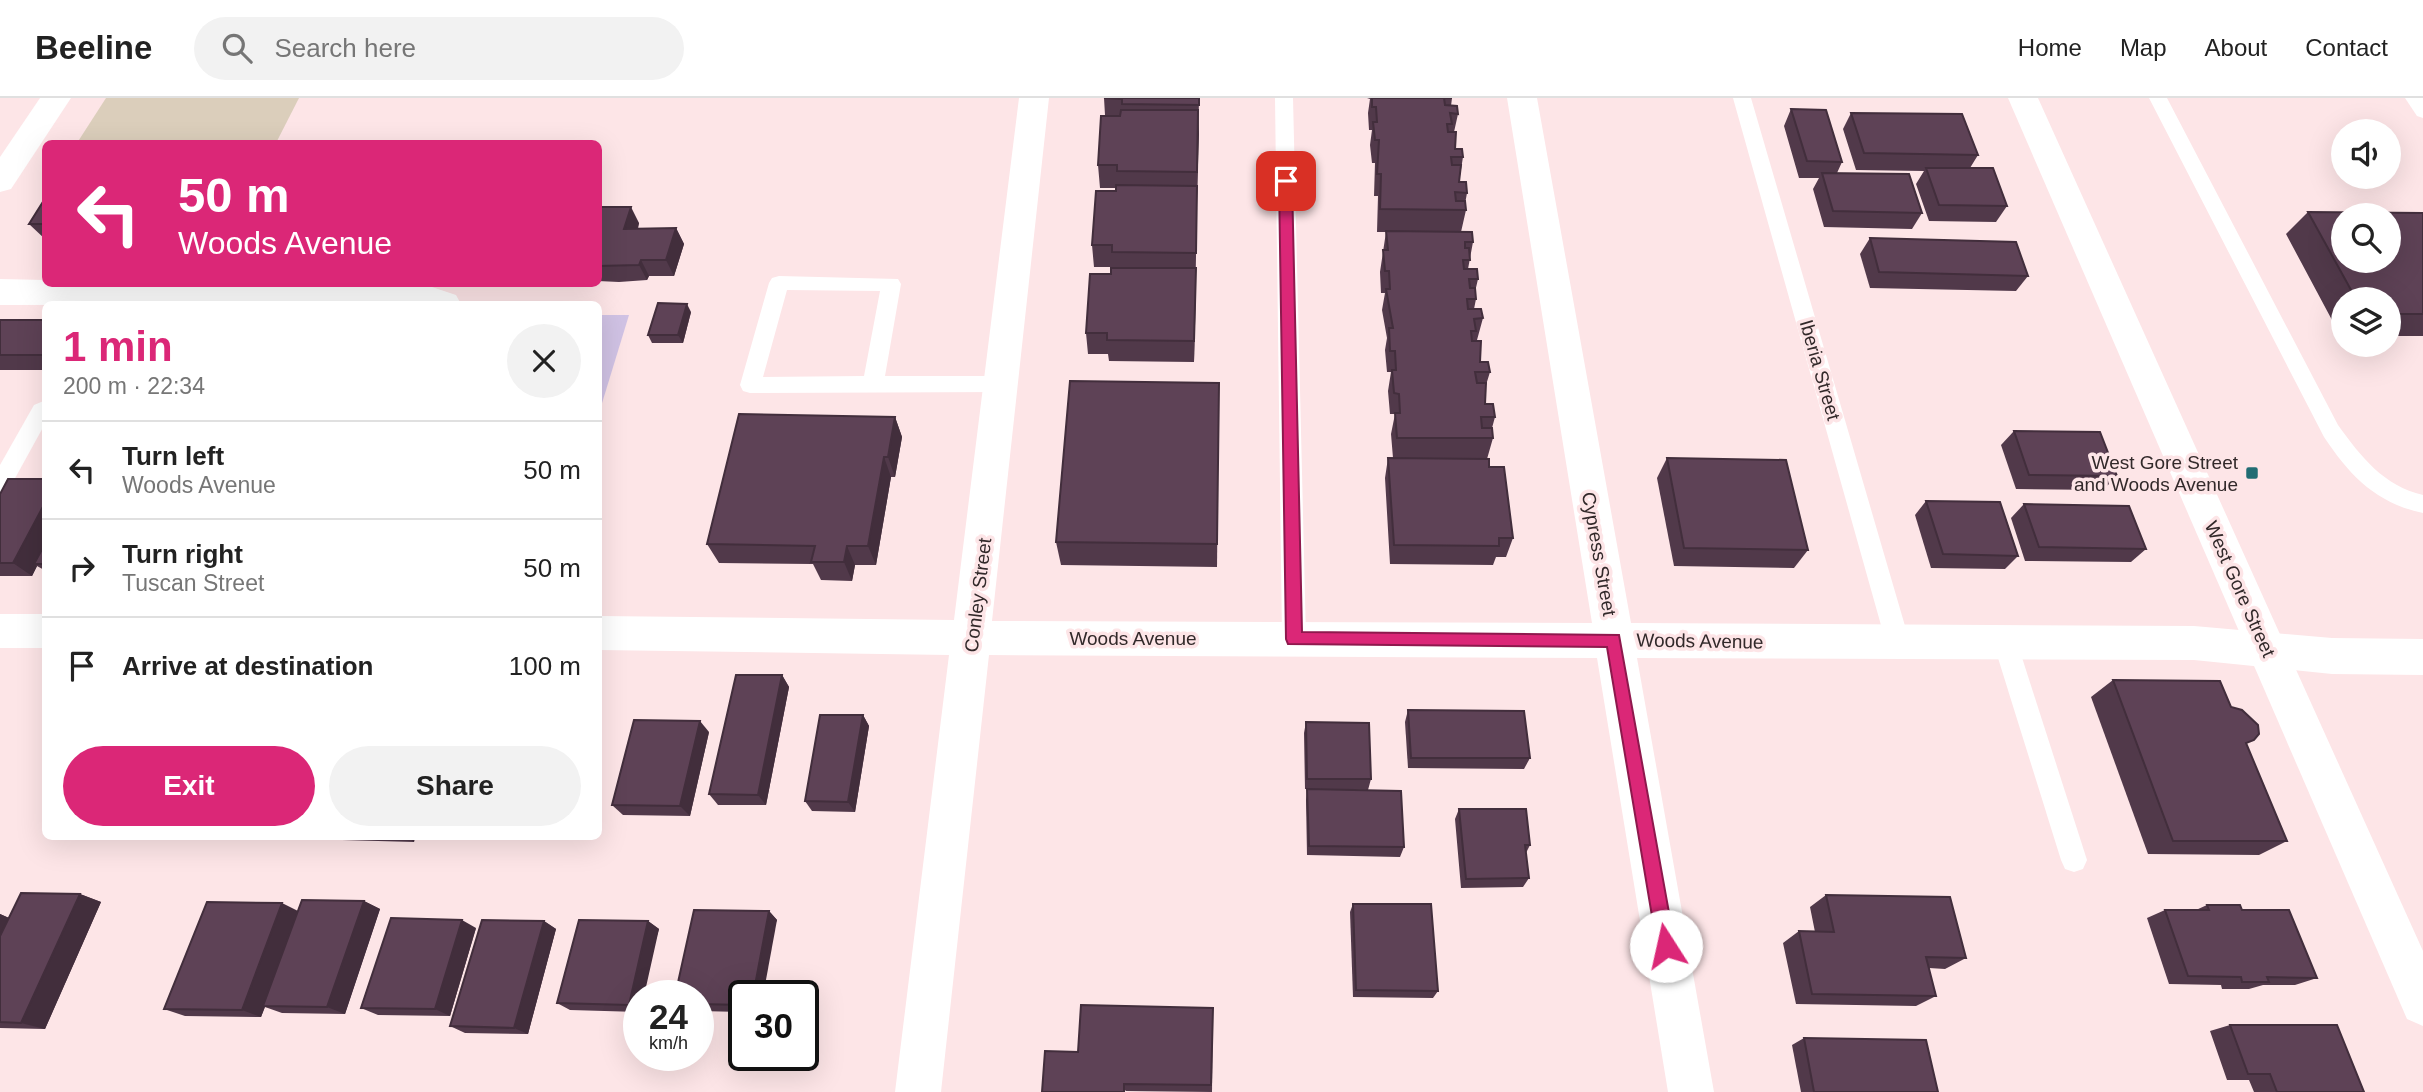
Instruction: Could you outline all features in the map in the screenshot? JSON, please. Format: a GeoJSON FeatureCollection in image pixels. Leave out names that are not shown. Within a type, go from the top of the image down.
{"type":"FeatureCollection","features":[{"type":"Feature","properties":{"kind":"street"},"geometry":{"type":"LineString","coordinates":[[0,181],[56,98]]}},
{"type":"Feature","properties":{"kind":"street","name":"Conley Street"},"geometry":{"type":"LineString","coordinates":[[918,1092],[1034,98]]}},
{"type":"Feature","properties":{"kind":"street","name":"Cypress Street"},"geometry":{"type":"LineString","coordinates":[[1522,98],[1691,1092]]}},
{"type":"Feature","properties":{"kind":"street","name":"West Gore Street"},"geometry":{"type":"LineString","coordinates":[[2023,98],[2423,1003]]}},
{"type":"Feature","properties":{"kind":"street"},"geometry":{"type":"LineString","coordinates":[[0,292],[136,299],[394,293],[423,296],[436,301]]}},
{"type":"Feature","properties":{"kind":"street"},"geometry":{"type":"LineString","coordinates":[[0,631],[42,631]]}},
{"type":"Feature","properties":{"kind":"street","name":"Woods Avenue"},"geometry":{"type":"LineString","coordinates":[[602,633],[973,638],[2194,642],[2332,656],[2423,657]]}},
{"type":"Feature","properties":{"kind":"lane"},"geometry":{"type":"LineString","coordinates":[[1284,98],[1294,639]]}},
{"type":"Feature","properties":{"kind":"lane","name":"Iberia Street"},"geometry":{"type":"LineString","coordinates":[[1742,98],[1898,643]]}},
{"type":"Feature","properties":{"kind":"lane"},"geometry":{"type":"LineString","coordinates":[[2158,98],[2331,431],[2357,469],[2386,491],[2423,504]]}},
{"type":"Feature","properties":{"kind":"lane"},"geometry":{"type":"LineString","coordinates":[[2414,98],[2423,113]]}},
{"type":"Feature","properties":{"kind":"lane"},"geometry":{"type":"LineString","coordinates":[[873,384],[891,284],[779,283],[750,384],[873,384],[1002,384]]}},
{"type":"Feature","properties":{"kind":"lane"},"geometry":{"type":"LineString","coordinates":[[0,485],[42,410]]}},
{"type":"Feature","properties":{"kind":"lane"},"geometry":{"type":"LineString","coordinates":[[2005,642],[2074,860]]}},
{"type":"Feature","properties":{"kind":"shaded area"},"geometry":{"type":"Polygon","coordinates":[[[106,98],[299,98],[278,140],[79,140],[106,98]]]}},
{"type":"Feature","properties":{"kind":"shaded area"},"geometry":{"type":"Polygon","coordinates":[[[602,315],[629,315],[602,403],[602,315]]]}},
{"type":"Feature","properties":{"kind":"building"},"geometry":{"type":"Polygon","coordinates":[[[1104,98],[1199,98],[1199,105],[1122,104],[1122,99],[1104,98]]]}},
{"type":"Feature","properties":{"kind":"building"},"geometry":{"type":"Polygon","coordinates":[[[1372,98],[1444,98],[1445,105],[1457,106],[1458,114],[1450,113],[1452,124],[1447,124],[1448,132],[1456,132],[1455,149],[1462,149],[1463,157],[1451,157],[1452,165],[1461,165],[1459,182],[1466,182],[1467,193],[1455,192],[1456,201],[1465,201],[1466,210],[1380,209],[1381,174],[1377,174],[1379,140],[1375,140],[1373,122],[1377,122],[1376,107],[1372,107],[1372,98]]]}},
{"type":"Feature","properties":{"kind":"building"},"geometry":{"type":"Polygon","coordinates":[[[1791,109],[1826,110],[1842,162],[1807,161],[1791,109]]]}},
{"type":"Feature","properties":{"kind":"building"},"geometry":{"type":"Polygon","coordinates":[[[1121,110],[1198,110],[1197,172],[1117,171],[1117,165],[1098,165],[1101,116],[1120,116],[1121,110]]]}},
{"type":"Feature","properties":{"kind":"building"},"geometry":{"type":"Polygon","coordinates":[[[1851,113],[1962,114],[1978,155],[1864,153],[1851,113]]]}},
{"type":"Feature","properties":{"kind":"building"},"geometry":{"type":"Polygon","coordinates":[[[1926,168],[1993,168],[2007,206],[1939,205],[1926,168]]]}},
{"type":"Feature","properties":{"kind":"building"},"geometry":{"type":"Polygon","coordinates":[[[1822,173],[1909,174],[1922,213],[1833,211],[1822,173]]]}},
{"type":"Feature","properties":{"kind":"building"},"geometry":{"type":"Polygon","coordinates":[[[1116,185],[1197,186],[1196,253],[1112,252],[1112,245],[1092,245],[1096,191],[1116,191],[1116,185]]]}},
{"type":"Feature","properties":{"kind":"building"},"geometry":{"type":"Polygon","coordinates":[[[42,203],[42,224],[29,224],[42,203]]]}},
{"type":"Feature","properties":{"kind":"building"},"geometry":{"type":"Polygon","coordinates":[[[602,207],[631,207],[624,229],[676,228],[666,260],[641,260],[639,265],[602,266],[602,207]]]}},
{"type":"Feature","properties":{"kind":"building"},"geometry":{"type":"Polygon","coordinates":[[[2308,212],[2331,212],[2331,254],[2308,212]]]}},
{"type":"Feature","properties":{"kind":"building"},"geometry":{"type":"Polygon","coordinates":[[[2401,213],[2423,213],[2423,314],[2401,314],[2401,287],[2349,287],[2342,273],[2401,273],[2401,213]]]}},
{"type":"Feature","properties":{"kind":"building"},"geometry":{"type":"Polygon","coordinates":[[[1386,231],[1472,232],[1473,242],[1465,242],[1465,248],[1469,248],[1470,260],[1463,260],[1464,269],[1477,269],[1478,279],[1469,279],[1470,288],[1475,288],[1476,299],[1467,299],[1468,309],[1481,309],[1483,318],[1474,319],[1476,331],[1471,331],[1472,341],[1481,341],[1480,362],[1488,362],[1490,372],[1475,372],[1477,383],[1486,383],[1485,404],[1493,404],[1495,417],[1481,417],[1482,428],[1492,428],[1493,438],[1397,438],[1395,413],[1400,413],[1399,394],[1394,393],[1392,370],[1396,370],[1395,351],[1390,351],[1389,328],[1393,328],[1386,289],[1390,289],[1389,271],[1385,271],[1383,250],[1388,250],[1386,231]]]}},
{"type":"Feature","properties":{"kind":"building"},"geometry":{"type":"Polygon","coordinates":[[[1870,238],[2016,242],[2028,276],[1879,272],[1870,238]]]}},
{"type":"Feature","properties":{"kind":"building"},"geometry":{"type":"Polygon","coordinates":[[[1111,268],[1196,268],[1194,341],[1107,340],[1107,333],[1086,333],[1090,274],[1111,274],[1111,268]]]}},
{"type":"Feature","properties":{"kind":"building"},"geometry":{"type":"Polygon","coordinates":[[[658,303],[687,304],[678,335],[648,335],[658,303]]]}},
{"type":"Feature","properties":{"kind":"building"},"geometry":{"type":"Polygon","coordinates":[[[0,320],[42,320],[42,355],[0,355],[0,320]]]}},
{"type":"Feature","properties":{"kind":"building"},"geometry":{"type":"Polygon","coordinates":[[[1070,381],[1219,383],[1217,544],[1056,542],[1070,381]]]}},
{"type":"Feature","properties":{"kind":"building"},"geometry":{"type":"Polygon","coordinates":[[[739,414],[895,417],[888,457],[884,457],[868,546],[847,546],[844,562],[811,562],[815,546],[707,544],[739,414]]]}},
{"type":"Feature","properties":{"kind":"building"},"geometry":{"type":"Polygon","coordinates":[[[2014,431],[2100,432],[2117,476],[2029,475],[2014,431]]]}},
{"type":"Feature","properties":{"kind":"building"},"geometry":{"type":"Polygon","coordinates":[[[1388,458],[1489,459],[1489,467],[1504,467],[1513,538],[1499,538],[1499,546],[1394,545],[1388,458]]]}},
{"type":"Feature","properties":{"kind":"building"},"geometry":{"type":"Polygon","coordinates":[[[1667,458],[1786,460],[1808,550],[1684,548],[1667,458]]]}},
{"type":"Feature","properties":{"kind":"building"},"geometry":{"type":"Polygon","coordinates":[[[8,479],[42,479],[42,509],[13,563],[0,563],[0,494],[8,479]]]}},
{"type":"Feature","properties":{"kind":"building"},"geometry":{"type":"Polygon","coordinates":[[[1926,501],[2000,502],[2018,556],[1943,554],[1926,501]]]}},
{"type":"Feature","properties":{"kind":"building"},"geometry":{"type":"Polygon","coordinates":[[[2024,504],[2129,506],[2146,549],[2039,547],[2024,504]]]}},
{"type":"Feature","properties":{"kind":"building"},"geometry":{"type":"Polygon","coordinates":[[[42,549],[42,564],[34,564],[42,549]]]}},
{"type":"Feature","properties":{"kind":"building"},"geometry":{"type":"Polygon","coordinates":[[[736,675],[782,675],[758,795],[709,794],[736,675]]]}},
{"type":"Feature","properties":{"kind":"building"},"geometry":{"type":"Polygon","coordinates":[[[2113,680],[2220,681],[2231,707],[2242,710],[2258,725],[2259,734],[2246,743],[2287,841],[2173,841],[2113,680]]]}},
{"type":"Feature","properties":{"kind":"building"},"geometry":{"type":"Polygon","coordinates":[[[1408,710],[1524,711],[1530,758],[1411,758],[1408,710]]]}},
{"type":"Feature","properties":{"kind":"building"},"geometry":{"type":"Polygon","coordinates":[[[820,715],[863,715],[848,802],[805,801],[820,715]]]}},
{"type":"Feature","properties":{"kind":"building"},"geometry":{"type":"Polygon","coordinates":[[[634,720],[700,721],[680,806],[612,805],[634,720]]]}},
{"type":"Feature","properties":{"kind":"building"},"geometry":{"type":"Polygon","coordinates":[[[1306,722],[1369,723],[1371,779],[1307,779],[1306,722]]]}},
{"type":"Feature","properties":{"kind":"building"},"geometry":{"type":"Polygon","coordinates":[[[1307,789],[1401,791],[1404,847],[1309,846],[1307,789]]]}},
{"type":"Feature","properties":{"kind":"building"},"geometry":{"type":"Polygon","coordinates":[[[1459,809],[1526,809],[1530,845],[1525,845],[1529,878],[1466,879],[1459,809]]]}},
{"type":"Feature","properties":{"kind":"building"},"geometry":{"type":"Polygon","coordinates":[[[21,893],[80,894],[21,1023],[0,1022],[0,936],[21,893]]]}},
{"type":"Feature","properties":{"kind":"building"},"geometry":{"type":"Polygon","coordinates":[[[1826,895],[1950,897],[1966,958],[1926,957],[1936,996],[1812,994],[1799,931],[1834,932],[1826,895]]]}},
{"type":"Feature","properties":{"kind":"building"},"geometry":{"type":"Polygon","coordinates":[[[302,900],[364,901],[327,1007],[263,1006],[302,900]]]}},
{"type":"Feature","properties":{"kind":"building"},"geometry":{"type":"Polygon","coordinates":[[[207,902],[282,903],[242,1010],[164,1009],[207,902]]]}},
{"type":"Feature","properties":{"kind":"building"},"geometry":{"type":"Polygon","coordinates":[[[1353,904],[1431,904],[1438,991],[1356,990],[1353,904]]]}},
{"type":"Feature","properties":{"kind":"building"},"geometry":{"type":"Polygon","coordinates":[[[2207,905],[2240,905],[2242,910],[2289,910],[2317,978],[2267,977],[2269,982],[2242,982],[2241,977],[2188,976],[2165,910],[2209,910],[2207,905]]]}},
{"type":"Feature","properties":{"kind":"building"},"geometry":{"type":"Polygon","coordinates":[[[694,910],[769,911],[756,980],[728,980],[728,1005],[714,1004],[714,980],[679,980],[694,910]]]}},
{"type":"Feature","properties":{"kind":"building"},"geometry":{"type":"Polygon","coordinates":[[[391,918],[462,920],[435,1009],[361,1008],[391,918]]]}},
{"type":"Feature","properties":{"kind":"building"},"geometry":{"type":"Polygon","coordinates":[[[482,920],[544,921],[514,1028],[450,1026],[482,920]]]}},
{"type":"Feature","properties":{"kind":"building"},"geometry":{"type":"Polygon","coordinates":[[[579,920],[648,921],[635,980],[623,980],[623,1005],[557,1003],[579,920]]]}},
{"type":"Feature","properties":{"kind":"building"},"geometry":{"type":"Polygon","coordinates":[[[1081,1005],[1213,1008],[1211,1085],[1124,1084],[1124,1092],[1042,1092],[1045,1051],[1078,1052],[1081,1005]]]}},
{"type":"Feature","properties":{"kind":"building"},"geometry":{"type":"Polygon","coordinates":[[[2230,1025],[2337,1025],[2364,1092],[2277,1092],[2270,1074],[2248,1074],[2230,1025]]]}},
{"type":"Feature","properties":{"kind":"building"},"geometry":{"type":"Polygon","coordinates":[[[1804,1038],[1926,1040],[1938,1092],[1814,1092],[1804,1038]]]}},
{"type":"Feature","properties":{"kind":"place","name":"West Gore Street and Woods Avenue"},"geometry":{"type":"Point","coordinates":[2252,473]}},
{"type":"Feature","properties":{"kind":"route"},"geometry":{"type":"LineString","coordinates":[[1286,181],[1294,639],[1614,640],[1666,946]]}}]}
